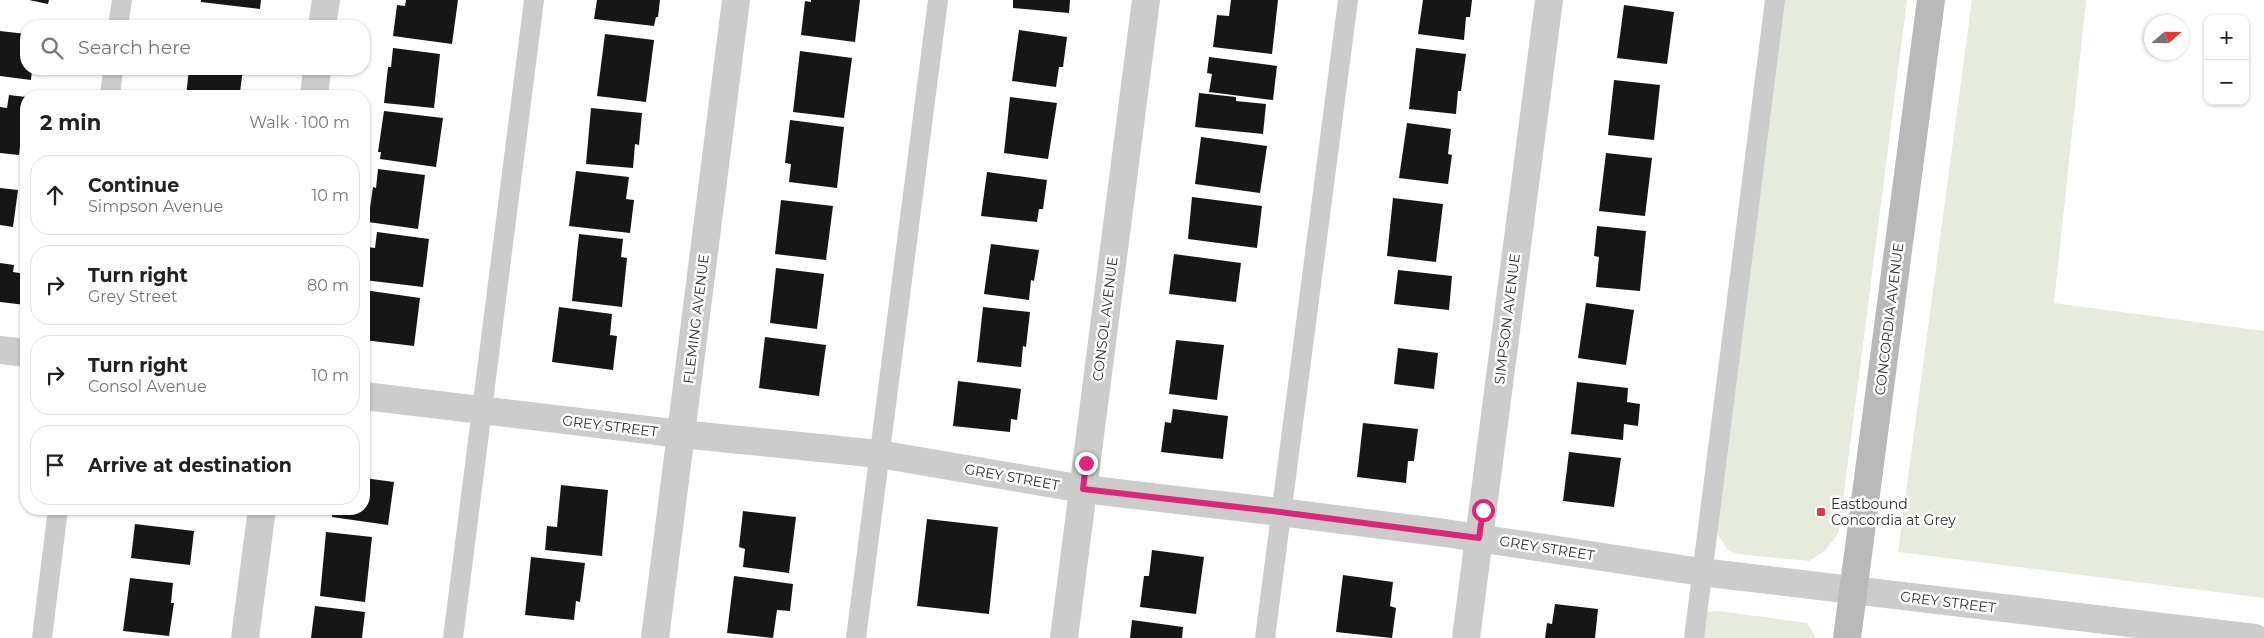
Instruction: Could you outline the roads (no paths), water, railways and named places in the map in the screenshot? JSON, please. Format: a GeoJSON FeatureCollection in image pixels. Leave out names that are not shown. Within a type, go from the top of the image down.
{"type":"FeatureCollection","features":[{"type":"Feature","properties":{"kind":"main road","name":"CONCORDIA AVENUE"},"geometry":{"type":"LineString","coordinates":[[1847,638],[1931,0]]}},
{"type":"Feature","properties":{"kind":"street"},"geometry":{"type":"LineString","coordinates":[[323,20],[326,0]]}},
{"type":"Feature","properties":{"kind":"street","name":"FLEMING AVENUE"},"geometry":{"type":"LineString","coordinates":[[655,638],[736,0]]}},
{"type":"Feature","properties":{"kind":"street","name":"CONSOL AVENUE"},"geometry":{"type":"LineString","coordinates":[[1064,638],[1146,0]]}},
{"type":"Feature","properties":{"kind":"street","name":"SIMPSON AVENUE"},"geometry":{"type":"LineString","coordinates":[[1466,638],[1548,0]]}},
{"type":"Feature","properties":{"kind":"street"},"geometry":{"type":"LineString","coordinates":[[315,90],[316,75]]}},
{"type":"Feature","properties":{"kind":"street"},"geometry":{"type":"LineString","coordinates":[[0,350],[20,352]]}},
{"type":"Feature","properties":{"kind":"street","name":"GREY STREET"},"geometry":{"type":"LineString","coordinates":[[370,397],[681,434],[879,454],[1083,489],[1479,538],[1701,572],[2255,638]]}},
{"type":"Feature","properties":{"kind":"street"},"geometry":{"type":"LineString","coordinates":[[245,638],[261,515]]}},
{"type":"Feature","properties":{"kind":"lane"},"geometry":{"type":"LineString","coordinates":[[119,20],[122,0]]}},
{"type":"Feature","properties":{"kind":"lane"},"geometry":{"type":"LineString","coordinates":[[453,638],[534,0]]}},
{"type":"Feature","properties":{"kind":"lane"},"geometry":{"type":"LineString","coordinates":[[856,638],[938,0]]}},
{"type":"Feature","properties":{"kind":"lane"},"geometry":{"type":"LineString","coordinates":[[1265,638],[1348,0]]}},
{"type":"Feature","properties":{"kind":"lane"},"geometry":{"type":"LineString","coordinates":[[1694,638],[1775,0]]}},
{"type":"Feature","properties":{"kind":"lane"},"geometry":{"type":"LineString","coordinates":[[111,90],[112,75]]}},
{"type":"Feature","properties":{"kind":"lane"},"geometry":{"type":"LineString","coordinates":[[42,638],[57,515]]}},
{"type":"Feature","properties":{"kind":"place","name":"Eastbound Concordia at Grey"},"geometry":{"type":"Point","coordinates":[1821,512]}}]}
